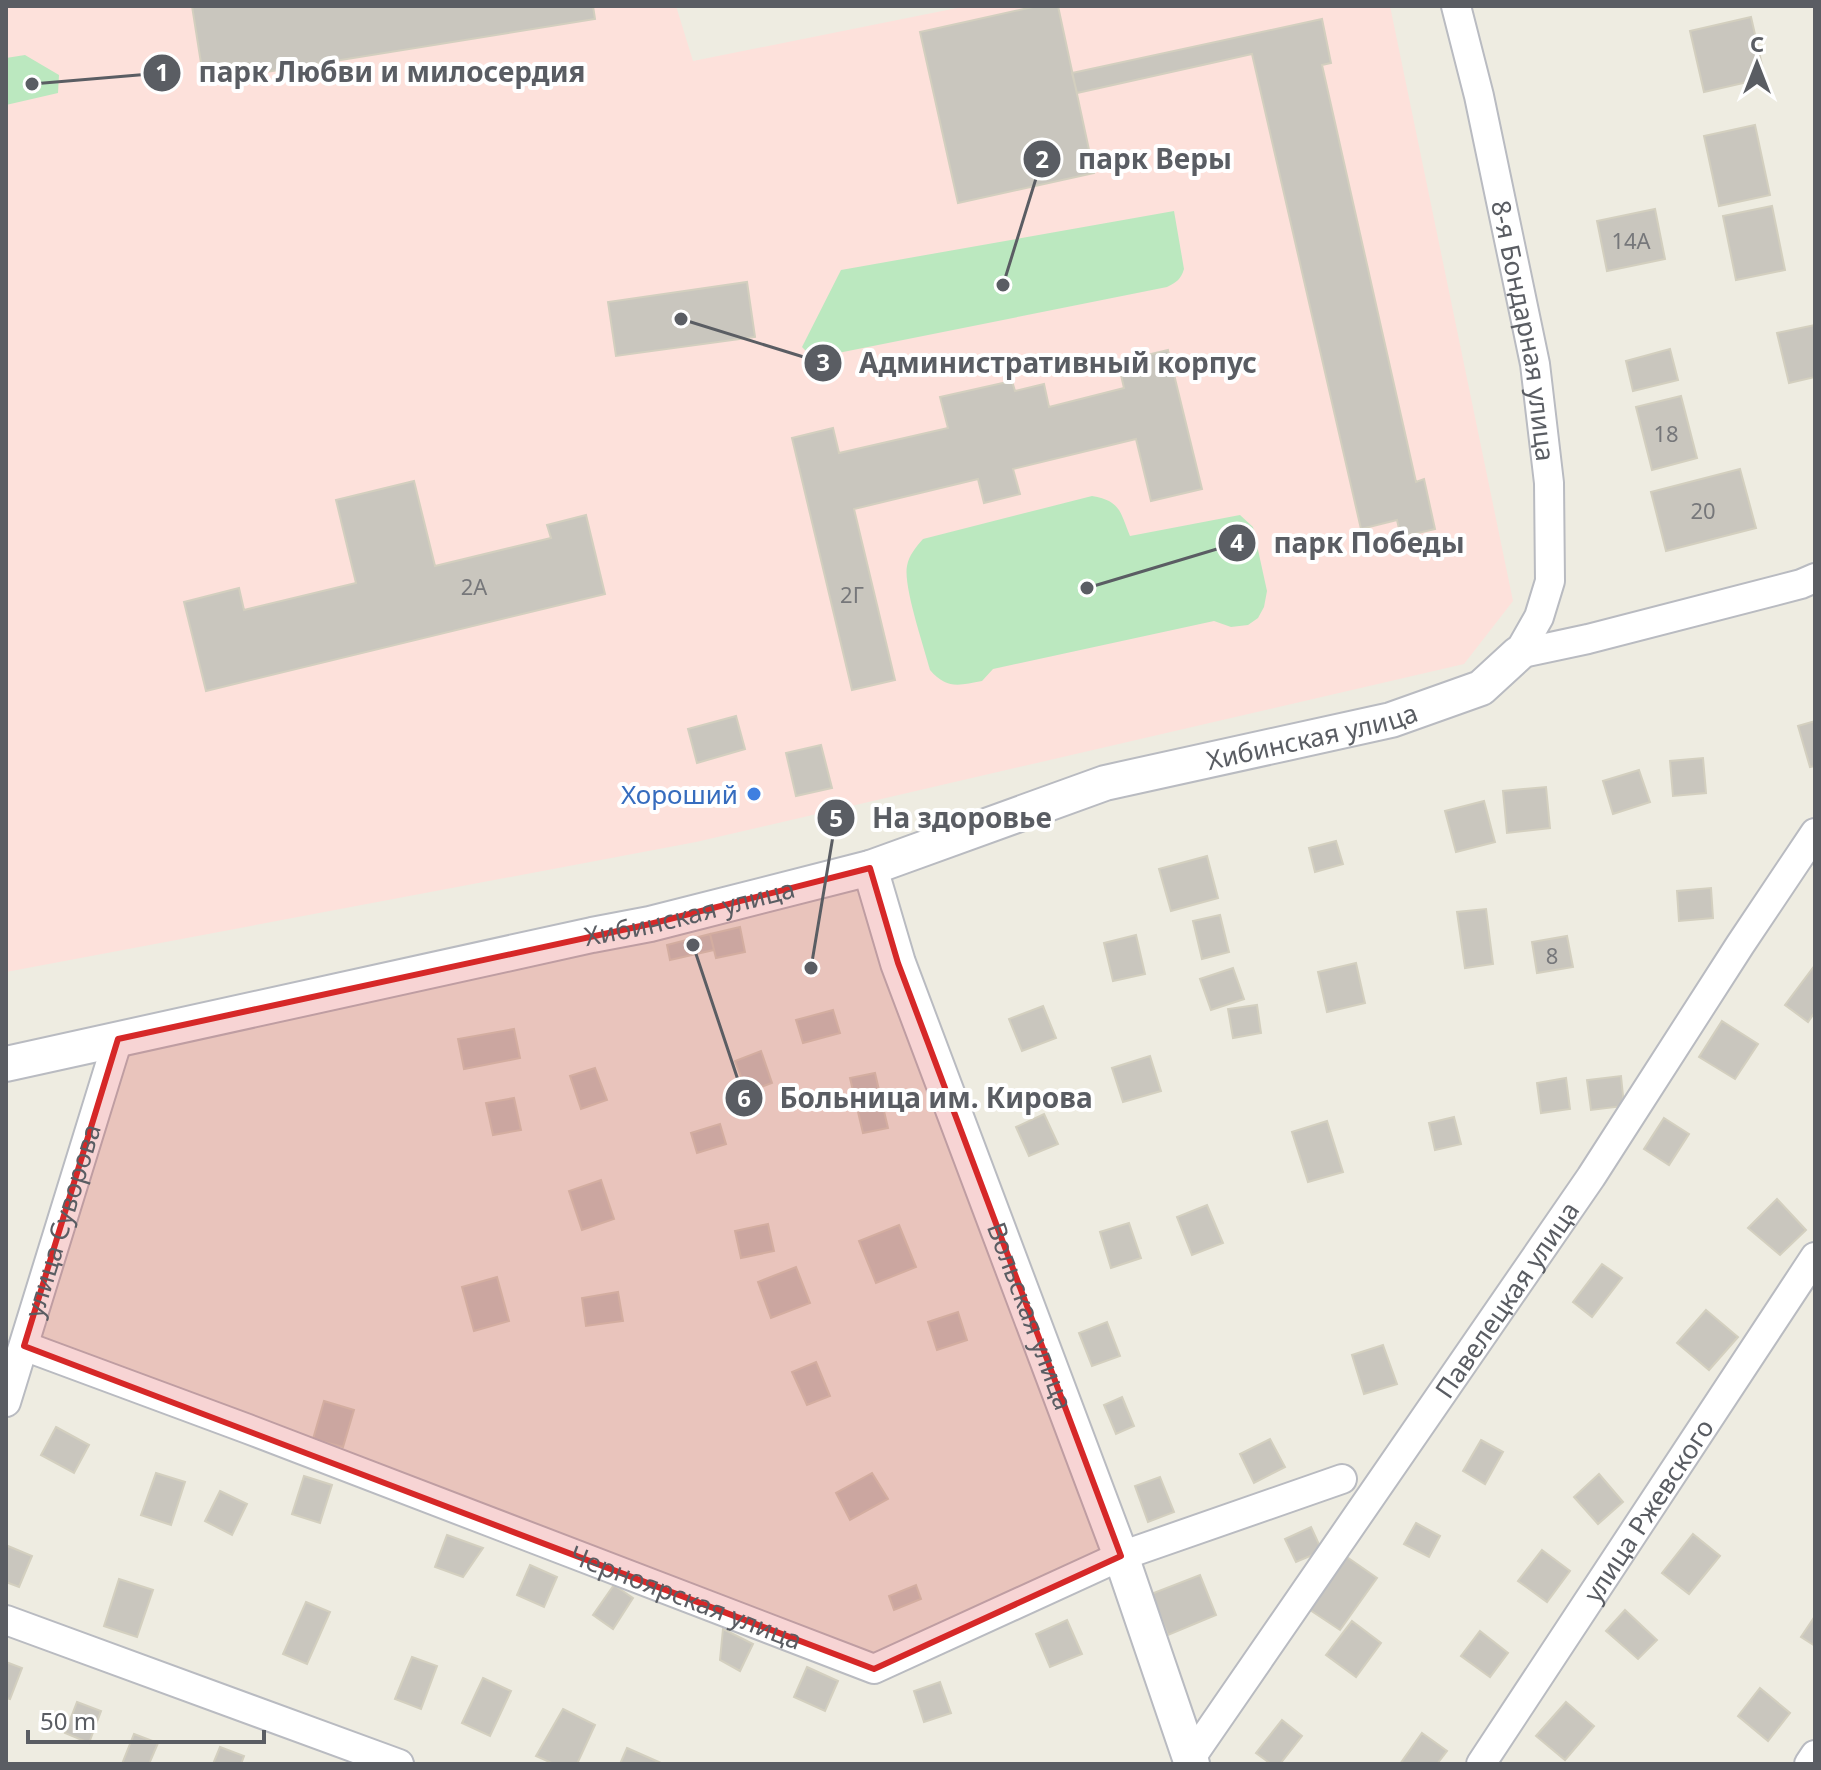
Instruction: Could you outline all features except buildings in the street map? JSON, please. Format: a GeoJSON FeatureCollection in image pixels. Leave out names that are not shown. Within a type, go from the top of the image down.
{"type":"FeatureCollection","features":[{"type":"Feature","properties":{"kind":"street","name":"8-я Бондарная улица"},"geometry":{"type":"LineString","coordinates":[[1456,6],[1479,96],[1535,364],[1549,483],[1550,581],[1539,617],[1518,654]]}},
{"type":"Feature","properties":{"kind":"street"},"geometry":{"type":"LineString","coordinates":[[1518,654],[1588,639],[1815,578]]}},
{"type":"Feature","properties":{"kind":"street","name":"Хибинская улица"},"geometry":{"type":"LineString","coordinates":[[6,1064],[650,924],[870,868],[1105,783],[1391,720],[1481,688],[1518,654]]}},
{"type":"Feature","properties":{"kind":"street","name":"Павелецкая улица"},"geometry":{"type":"LineString","coordinates":[[1191,1762],[1591,1177],[1815,833]]}},
{"type":"Feature","properties":{"kind":"street","name":"Вольская улица"},"geometry":{"type":"LineString","coordinates":[[870,868],[898,963],[1121,1556],[1191,1762]]}},
{"type":"Feature","properties":{"kind":"street","name":"улица Суворова"},"geometry":{"type":"LineString","coordinates":[[6,1402],[118,1039]]}},
{"type":"Feature","properties":{"kind":"street","name":"улица Ржевского"},"geometry":{"type":"LineString","coordinates":[[1481,1764],[1815,1257]]}},
{"type":"Feature","properties":{"kind":"street","name":"Черноярская улица"},"geometry":{"type":"LineString","coordinates":[[24,1346],[874,1669],[1121,1556],[1342,1479]]}},
{"type":"Feature","properties":{"kind":"street"},"geometry":{"type":"LineString","coordinates":[[6,1620],[399,1764]]}},
{"type":"Feature","properties":{"kind":"street"},"geometry":{"type":"LineString","coordinates":[[1809,1764],[1815,1755]]}},
{"type":"Feature","properties":{"kind":"highlighted area"},"geometry":{"type":"Polygon","coordinates":[[[870,868],[898,963],[1121,1556],[874,1669],[24,1346],[118,1039],[650,924],[870,868]]]}},
{"type":"Feature","properties":{"kind":"shaded area"},"geometry":{"type":"Polygon","coordinates":[[[6,6],[676,6],[693,61],[967,6],[1390,6],[1513,601],[1464,664],[696,842],[6,972],[6,6]]]}},
{"type":"Feature","properties":{"kind":"green space"},"geometry":{"type":"Polygon","coordinates":[[[25,55],[59,75],[58,93],[6,105],[6,58],[25,55]]]}},
{"type":"Feature","properties":{"kind":"green space"},"geometry":{"type":"Polygon","coordinates":[[[1174,211],[1184,269],[1178,280],[1167,287],[813,358],[802,347],[841,270],[1174,211]]]}},
{"type":"Feature","properties":{"kind":"green space"},"geometry":{"type":"Polygon","coordinates":[[[1092,496],[1109,501],[1118,509],[1130,536],[1240,515],[1253,527],[1267,591],[1258,618],[1248,625],[1231,627],[1214,621],[993,669],[982,681],[960,685],[942,681],[936,676],[930,670],[911,602],[907,575],[909,558],[920,542],[1092,496]]]}},
{"type":"Feature","properties":{"kind":"place","name":"парк Любви и милосердия"},"geometry":{"type":"Point","coordinates":[32,84]}},
{"type":"Feature","properties":{"kind":"place","name":"парк Веры"},"geometry":{"type":"Point","coordinates":[1003,285]}},
{"type":"Feature","properties":{"kind":"place","name":"Административный корпус"},"geometry":{"type":"Point","coordinates":[681,319]}},
{"type":"Feature","properties":{"kind":"place","name":"парк Победы"},"geometry":{"type":"Point","coordinates":[1087,588]}},
{"type":"Feature","properties":{"kind":"place","name":"Хороший"},"geometry":{"type":"Point","coordinates":[754,794]}},
{"type":"Feature","properties":{"kind":"place","name":"Больница им. Кирова"},"geometry":{"type":"Point","coordinates":[693,945]}},
{"type":"Feature","properties":{"kind":"place","name":"На здоровье"},"geometry":{"type":"Point","coordinates":[811,968]}}]}
